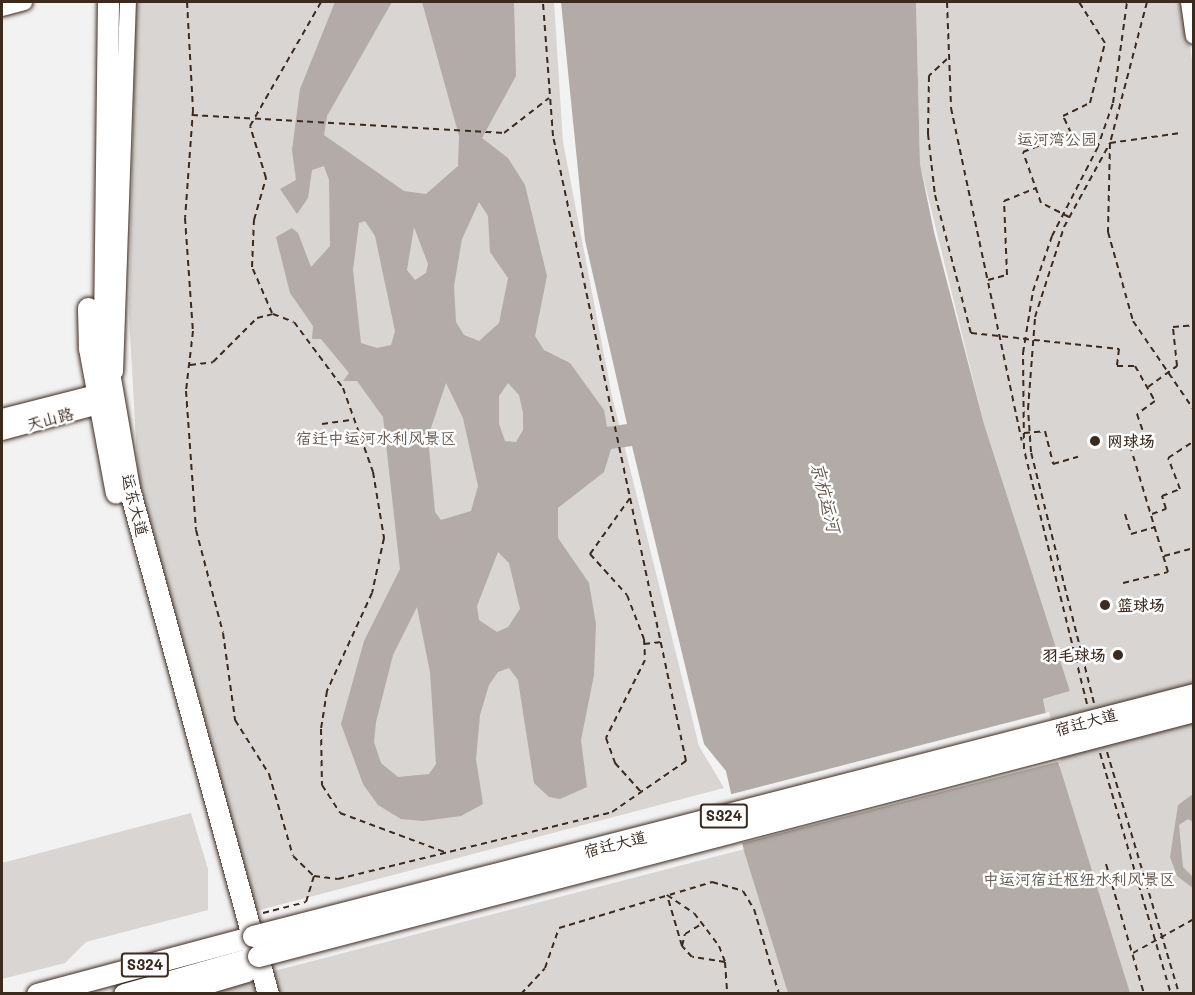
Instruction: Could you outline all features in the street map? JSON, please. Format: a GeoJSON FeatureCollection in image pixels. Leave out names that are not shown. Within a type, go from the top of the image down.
{"type":"FeatureCollection","features":[{"type":"Feature","properties":{"kind":"main road","name":"运东大道"},"geometry":{"type":"LineString","coordinates":[[95,2],[88,330],[103,398],[115,491],[249,954],[268,993]]}},
{"type":"Feature","properties":{"kind":"main road","name":"运东大道"},"geometry":{"type":"LineString","coordinates":[[103,398],[102,323],[108,2]]}},
{"type":"Feature","properties":{"kind":"main road","name":"宿迁大道"},"geometry":{"type":"LineString","coordinates":[[124,993],[249,954],[1194,694]]}},
{"type":"Feature","properties":{"kind":"main road","name":"宿迁大道"},"geometry":{"type":"LineString","coordinates":[[37,993],[249,954],[1194,711]]}},
{"type":"Feature","properties":{"kind":"street"},"geometry":{"type":"LineString","coordinates":[[2,8],[24,2]]}},
{"type":"Feature","properties":{"kind":"street"},"geometry":{"type":"LineString","coordinates":[[103,398],[128,2]]}},
{"type":"Feature","properties":{"kind":"street"},"geometry":{"type":"LineString","coordinates":[[1189,2],[1194,36]]}},
{"type":"Feature","properties":{"kind":"street","name":"天山路"},"geometry":{"type":"LineString","coordinates":[[2,417],[103,398]]}},
{"type":"Feature","properties":{"kind":"street","name":"天山路"},"geometry":{"type":"LineString","coordinates":[[2,432],[103,398]]}},
{"type":"Feature","properties":{"kind":"street"},"geometry":{"type":"LineString","coordinates":[[180,993],[249,954]]}},
{"type":"Feature","properties":{"kind":"path"},"geometry":{"type":"LineString","coordinates":[[187,2],[192,115],[185,218],[193,331],[186,391],[193,510],[223,633],[235,720],[269,774],[293,856],[314,876],[368,874],[612,812],[686,760],[553,136],[543,2]]}},
{"type":"Feature","properties":{"kind":"path"},"geometry":{"type":"LineString","coordinates":[[321,2],[287,68],[252,119],[251,143],[266,178],[254,220],[252,267],[273,314],[302,331],[343,388],[351,420],[373,472],[384,538],[372,593],[327,691],[321,729],[322,785],[340,813],[448,854]]}},
{"type":"Feature","properties":{"kind":"path"},"geometry":{"type":"LineString","coordinates":[[947,2],[947,59],[951,108],[1024,449],[1088,707]]}},
{"type":"Feature","properties":{"kind":"path"},"geometry":{"type":"LineString","coordinates":[[1069,218],[1041,203],[1023,152],[1071,133],[1063,116],[1090,103],[1105,43],[1079,2]]}},
{"type":"Feature","properties":{"kind":"path"},"geometry":{"type":"LineString","coordinates":[[1024,449],[1025,338],[1033,291],[1063,214],[1097,149],[1113,103],[1127,2]]}},
{"type":"Feature","properties":{"kind":"path"},"geometry":{"type":"LineString","coordinates":[[1147,2],[1110,143],[1107,193],[1113,256],[1133,321],[1166,374],[1194,410]]}},
{"type":"Feature","properties":{"kind":"path"},"geometry":{"type":"LineString","coordinates":[[947,59],[929,76],[935,195],[971,333],[1119,349],[1117,366],[1135,366],[1155,401],[1137,414],[1145,437],[1116,446]]}},
{"type":"Feature","properties":{"kind":"path"},"geometry":{"type":"LineString","coordinates":[[192,115],[504,133],[550,98]]}},
{"type":"Feature","properties":{"kind":"path"},"geometry":{"type":"LineString","coordinates":[[1110,143],[1180,133]]}},
{"type":"Feature","properties":{"kind":"path"},"geometry":{"type":"LineString","coordinates":[[1095,706],[1039,492],[1030,432],[1032,339],[1044,276],[1069,218],[1110,143]]}},
{"type":"Feature","properties":{"kind":"path"},"geometry":{"type":"LineString","coordinates":[[988,280],[1007,275],[1004,201],[1036,188]]}},
{"type":"Feature","properties":{"kind":"path"},"geometry":{"type":"LineString","coordinates":[[190,365],[213,362],[257,318],[273,314]]}},
{"type":"Feature","properties":{"kind":"path"},"geometry":{"type":"LineString","coordinates":[[1147,387],[1177,366],[1173,327],[1194,325]]}},
{"type":"Feature","properties":{"kind":"path"},"geometry":{"type":"LineString","coordinates":[[322,424],[351,420]]}},
{"type":"Feature","properties":{"kind":"path"},"geometry":{"type":"LineString","coordinates":[[1024,433],[1045,431],[1053,464],[1078,457]]}},
{"type":"Feature","properties":{"kind":"path"},"geometry":{"type":"LineString","coordinates":[[1151,514],[1166,509],[1162,496],[1180,489],[1168,459],[1194,441]]}},
{"type":"Feature","properties":{"kind":"path"},"geometry":{"type":"LineString","coordinates":[[1123,583],[1168,572],[1129,442]]}},
{"type":"Feature","properties":{"kind":"path"},"geometry":{"type":"LineString","coordinates":[[630,497],[590,554],[627,595],[644,644],[645,660],[606,738],[615,763],[642,793]]}},
{"type":"Feature","properties":{"kind":"path"},"geometry":{"type":"LineString","coordinates":[[1125,514],[1131,534],[1155,527]]}},
{"type":"Feature","properties":{"kind":"path"},"geometry":{"type":"LineString","coordinates":[[1164,556],[1193,548]]}},
{"type":"Feature","properties":{"kind":"path"},"geometry":{"type":"LineString","coordinates":[[644,644],[662,642]]}},
{"type":"Feature","properties":{"kind":"path"},"geometry":{"type":"LineString","coordinates":[[1104,740],[1179,993]]}},
{"type":"Feature","properties":{"kind":"path"},"geometry":{"type":"LineString","coordinates":[[1097,742],[1171,993]]}},
{"type":"Feature","properties":{"kind":"path"},"geometry":{"type":"LineString","coordinates":[[1106,864],[1144,993]]}},
{"type":"Feature","properties":{"kind":"path"},"geometry":{"type":"LineString","coordinates":[[249,954],[306,902],[314,876]]}},
{"type":"Feature","properties":{"kind":"path"},"geometry":{"type":"LineString","coordinates":[[521,993],[545,968],[559,928],[712,882],[743,891],[754,909],[779,993]]}},
{"type":"Feature","properties":{"kind":"path"},"geometry":{"type":"LineString","coordinates":[[667,895],[702,923],[725,962],[727,993]]}},
{"type":"Feature","properties":{"kind":"path"},"geometry":{"type":"LineString","coordinates":[[667,895],[682,946],[692,957],[725,962]]}},
{"type":"Feature","properties":{"kind":"path"},"geometry":{"type":"LineString","coordinates":[[1132,953],[1141,944],[1156,943],[1194,919]]}},
{"type":"Feature","properties":{"kind":"path"},"geometry":{"type":"LineString","coordinates":[[682,946],[685,934],[702,923]]}},
{"type":"Feature","properties":{"kind":"path"},"geometry":{"type":"LineString","coordinates":[[528,988],[532,993]]}},
{"type":"Feature","properties":{"kind":"path"},"geometry":{"type":"LineString","coordinates":[[383,993],[412,993]]}},
{"type":"Feature","properties":{"kind":"green space","name":"宿迁中运河水利风景区"},"geometry":{"type":"Polygon","coordinates":[[[136,2],[554,2],[563,142],[612,396],[699,746],[724,788],[256,911],[138,478],[129,315],[136,2]]]}},
{"type":"Feature","properties":{"kind":"green space","name":"运河湾公园"},"geometry":{"type":"Polygon","coordinates":[[[916,2],[1184,2],[1194,75],[1193,993],[186,994],[1060,767],[1043,699],[1070,691],[984,424],[920,164],[916,2]]]}},
{"type":"Feature","properties":{"kind":"green space"},"geometry":{"type":"Polygon","coordinates":[[[191,813],[208,869],[208,910],[86,942],[65,963],[2,979],[2,863],[191,813]]]}},
{"type":"Feature","properties":{"kind":"water","name":"京杭运河"},"geometry":{"type":"Polygon","coordinates":[[[335,2],[392,2],[327,116],[324,135],[404,191],[426,194],[458,166],[459,136],[422,2],[514,2],[516,76],[482,138],[508,158],[525,185],[547,276],[535,336],[544,350],[570,363],[604,410],[607,427],[627,424],[585,240],[561,2],[916,2],[920,164],[934,232],[984,424],[1070,691],[1043,699],[1052,742],[1130,993],[788,993],[744,851],[726,771],[704,744],[632,446],[611,449],[604,472],[558,508],[558,538],[589,583],[596,624],[594,675],[581,740],[587,787],[560,799],[549,797],[534,783],[518,680],[509,668],[498,672],[489,685],[480,715],[476,759],[483,804],[461,816],[423,821],[401,819],[378,805],[363,784],[341,724],[364,641],[400,569],[383,417],[357,381],[343,381],[349,373],[321,339],[312,339],[313,326],[290,293],[276,237],[292,228],[298,233],[311,267],[330,246],[329,180],[324,166],[312,170],[308,198],[297,214],[280,189],[296,180],[292,150],[300,89],[335,2]],[[479,202],[462,239],[454,286],[456,322],[464,335],[479,341],[499,323],[508,278],[490,252],[488,216],[479,202]],[[365,221],[359,223],[353,270],[361,343],[377,348],[391,345],[395,331],[375,236],[365,221]],[[414,227],[407,270],[415,280],[426,273],[428,264],[414,227]],[[446,383],[428,437],[435,512],[441,520],[471,511],[478,486],[463,418],[446,383]],[[508,383],[499,396],[499,424],[505,441],[516,442],[523,430],[523,413],[519,395],[508,383]],[[498,552],[477,606],[479,620],[497,632],[508,627],[520,609],[509,563],[498,552]],[[417,607],[393,655],[376,722],[374,742],[381,763],[398,777],[429,774],[436,764],[430,672],[417,607]]]}},
{"type":"Feature","properties":{"kind":"water"},"geometry":{"type":"Polygon","coordinates":[[[1193,794],[1193,822],[1188,819],[1179,825],[1183,867],[1193,877],[1193,888],[1177,876],[1170,857],[1178,805],[1193,794]]]}},
{"type":"Feature","properties":{"kind":"pier"},"geometry":{"type":"Polygon","coordinates":[[[1049,712],[1061,761],[739,844],[728,795],[1049,712]]]}},
{"type":"Feature","properties":{"kind":"place","name":"网球场"},"geometry":{"type":"Point","coordinates":[1095,441]}},
{"type":"Feature","properties":{"kind":"place","name":"篮球场"},"geometry":{"type":"Point","coordinates":[1105,605]}},
{"type":"Feature","properties":{"kind":"place","name":"羽毛球场"},"geometry":{"type":"Point","coordinates":[1118,655]}},
{"type":"Feature","properties":{"kind":"park label","name":"中运河宿迁枢纽水利风景区"},"geometry":{"type":"Point","coordinates":[1079,879]}}]}
